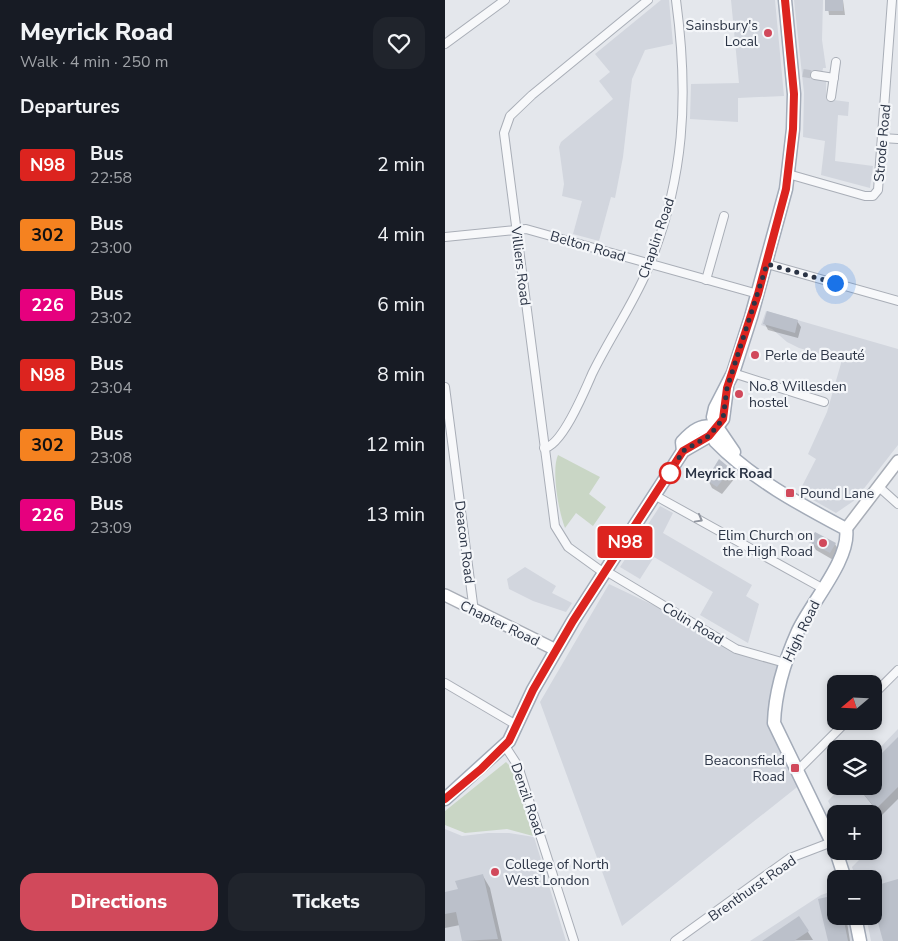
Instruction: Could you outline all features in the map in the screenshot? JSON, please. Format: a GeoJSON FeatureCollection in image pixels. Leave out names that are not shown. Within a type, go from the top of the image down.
{"type":"FeatureCollection","features":[{"type":"Feature","properties":{"kind":"main road"},"geometry":{"type":"LineString","coordinates":[[785,0],[797,73],[788,174],[758,294],[733,373],[727,388],[715,408],[713,417],[717,427],[740,462],[795,502],[846,528]]}},
{"type":"Feature","properties":{"kind":"main road"},"geometry":{"type":"LineString","coordinates":[[445,799],[505,746],[518,726],[533,690],[556,650],[683,451],[682,442],[696,429],[705,425],[717,427]]}},
{"type":"Feature","properties":{"kind":"main road","name":"High Road"},"geometry":{"type":"LineString","coordinates":[[827,831],[773,723],[774,704],[785,663],[799,629],[846,545],[846,528]]}},
{"type":"Feature","properties":{"kind":"main road"},"geometry":{"type":"LineString","coordinates":[[857,925],[860,941]]}},
{"type":"Feature","properties":{"kind":"street"},"geometry":{"type":"LineString","coordinates":[[445,44],[505,0]]}},
{"type":"Feature","properties":{"kind":"street","name":"Villiers Road"},"geometry":{"type":"LineString","coordinates":[[605,572],[568,547],[555,526],[504,145],[504,133],[510,116],[648,0]]}},
{"type":"Feature","properties":{"kind":"street","name":"Chaplin Road"},"geometry":{"type":"LineString","coordinates":[[545,448],[556,442],[649,264],[663,226],[673,186],[684,117],[682,42],[676,0]]}},
{"type":"Feature","properties":{"kind":"street","name":"Strode Road"},"geometry":{"type":"LineString","coordinates":[[788,174],[865,196],[873,196],[878,190],[892,0]]}},
{"type":"Feature","properties":{"kind":"street"},"geometry":{"type":"LineString","coordinates":[[831,97],[836,62]]}},
{"type":"Feature","properties":{"kind":"street"},"geometry":{"type":"LineString","coordinates":[[815,75],[834,78]]}},
{"type":"Feature","properties":{"kind":"street"},"geometry":{"type":"LineString","coordinates":[[882,138],[898,139]]}},
{"type":"Feature","properties":{"kind":"street"},"geometry":{"type":"LineString","coordinates":[[706,280],[724,216]]}},
{"type":"Feature","properties":{"kind":"street","name":"Belton Road"},"geometry":{"type":"LineString","coordinates":[[445,237],[516,228],[526,229],[758,294]]}},
{"type":"Feature","properties":{"kind":"street"},"geometry":{"type":"LineString","coordinates":[[767,264],[898,301]]}},
{"type":"Feature","properties":{"kind":"street"},"geometry":{"type":"LineString","coordinates":[[733,373],[823,402]]}},
{"type":"Feature","properties":{"kind":"street","name":"Deacon Road"},"geometry":{"type":"LineString","coordinates":[[445,386],[473,604],[471,608]]}},
{"type":"Feature","properties":{"kind":"street"},"geometry":{"type":"LineString","coordinates":[[846,528],[898,461]]}},
{"type":"Feature","properties":{"kind":"street"},"geometry":{"type":"LineString","coordinates":[[879,487],[898,504]]}},
{"type":"Feature","properties":{"kind":"street"},"geometry":{"type":"LineString","coordinates":[[656,496],[822,588]]}},
{"type":"Feature","properties":{"kind":"street","name":"Colin Road"},"geometry":{"type":"LineString","coordinates":[[605,572],[736,649],[785,663]]}},
{"type":"Feature","properties":{"kind":"street","name":"Chapter Road"},"geometry":{"type":"LineString","coordinates":[[445,595],[556,650]]}},
{"type":"Feature","properties":{"kind":"street"},"geometry":{"type":"LineString","coordinates":[[883,685],[898,670]]}},
{"type":"Feature","properties":{"kind":"street"},"geometry":{"type":"LineString","coordinates":[[445,683],[518,726]]}},
{"type":"Feature","properties":{"kind":"street"},"geometry":{"type":"LineString","coordinates":[[798,770],[838,730]]}},
{"type":"Feature","properties":{"kind":"street","name":"Denzil Road"},"geometry":{"type":"LineString","coordinates":[[505,746],[518,766],[574,941]]}},
{"type":"Feature","properties":{"kind":"street","name":"Brenthurst Road"},"geometry":{"type":"LineString","coordinates":[[675,941],[790,858],[827,850]]}},
{"type":"Feature","properties":{"kind":"shaded area"},"geometry":{"type":"Polygon","coordinates":[[[661,0],[669,0],[673,44],[645,50],[632,79],[623,157],[615,198],[611,197],[599,241],[573,234],[582,201],[562,196],[564,184],[559,147],[561,142],[613,99],[599,81],[610,72],[595,54],[661,0]]]}},
{"type":"Feature","properties":{"kind":"shaded area"},"geometry":{"type":"Polygon","coordinates":[[[731,0],[775,0],[784,96],[738,98],[738,122],[690,119],[691,84],[739,83],[731,0]]]}},
{"type":"Feature","properties":{"kind":"shaded area"},"geometry":{"type":"Polygon","coordinates":[[[794,0],[823,0],[822,40],[826,68],[823,68],[822,74],[826,75],[826,99],[849,102],[848,116],[838,115],[835,161],[873,166],[870,188],[821,175],[825,141],[803,137],[804,93],[794,0]]]}},
{"type":"Feature","properties":{"kind":"shaded area"},"geometry":{"type":"Polygon","coordinates":[[[766,311],[898,349],[898,445],[855,500],[836,513],[799,492],[816,459],[808,454],[827,412],[842,360],[799,348],[787,342],[772,329],[761,325],[766,311]]]}},
{"type":"Feature","properties":{"kind":"shaded area"},"geometry":{"type":"Polygon","coordinates":[[[660,506],[673,513],[663,533],[752,585],[746,596],[759,604],[748,643],[700,615],[713,592],[654,557],[640,579],[620,567],[660,506]]]}},
{"type":"Feature","properties":{"kind":"shaded area"},"geometry":{"type":"Polygon","coordinates":[[[525,567],[556,586],[552,593],[572,603],[566,612],[533,601],[509,589],[507,579],[525,567]]]}},
{"type":"Feature","properties":{"kind":"shaded area"},"geometry":{"type":"Polygon","coordinates":[[[609,584],[779,665],[770,703],[801,784],[622,926],[540,702],[609,584]]]}},
{"type":"Feature","properties":{"kind":"shaded area"},"geometry":{"type":"Polygon","coordinates":[[[898,729],[898,941],[871,941],[868,925],[882,925],[882,870],[853,870],[852,867],[859,860],[882,860],[882,805],[830,805],[828,801],[834,795],[882,795],[882,746],[898,729]]]}},
{"type":"Feature","properties":{"kind":"shaded area","name":"College of North West London"},"geometry":{"type":"Polygon","coordinates":[[[445,829],[462,836],[509,833],[534,837],[566,941],[445,941],[445,829]]]}},
{"type":"Feature","properties":{"kind":"shaded area"},"geometry":{"type":"Polygon","coordinates":[[[827,893],[827,925],[851,925],[855,941],[750,941],[827,893]]]}},
{"type":"Feature","properties":{"kind":"green space"},"geometry":{"type":"Polygon","coordinates":[[[558,455],[600,477],[589,494],[606,507],[593,526],[576,513],[565,528],[558,502],[555,471],[558,455]]]}},
{"type":"Feature","properties":{"kind":"green space"},"geometry":{"type":"Polygon","coordinates":[[[506,762],[511,767],[533,836],[507,829],[465,833],[445,825],[445,811],[506,762]]]}},
{"type":"Feature","properties":{"kind":"building"},"geometry":{"type":"Polygon","coordinates":[[[825,0],[843,0],[843,11],[825,11],[825,0]]]}},
{"type":"Feature","properties":{"kind":"building"},"geometry":{"type":"Polygon","coordinates":[[[767,311],[798,320],[795,333],[763,324],[767,311]]]}},
{"type":"Feature","properties":{"kind":"building"},"geometry":{"type":"Polygon","coordinates":[[[719,459],[731,469],[717,487],[706,480],[719,459]]]}},
{"type":"Feature","properties":{"kind":"building","name":"Elim Church on the High Road"},"geometry":{"type":"Polygon","coordinates":[[[815,532],[836,543],[830,553],[809,542],[815,532]]]}},
{"type":"Feature","properties":{"kind":"building"},"geometry":{"type":"Polygon","coordinates":[[[898,737],[898,787],[880,805],[873,805],[864,795],[882,795],[882,753],[898,737]]]}},
{"type":"Feature","properties":{"kind":"building"},"geometry":{"type":"Polygon","coordinates":[[[483,874],[498,939],[462,941],[456,912],[445,914],[445,892],[458,889],[455,881],[483,874]]]}},
{"type":"Feature","properties":{"kind":"building"},"geometry":{"type":"Polygon","coordinates":[[[898,879],[898,941],[883,941],[879,925],[882,925],[882,884],[898,879]]]}},
{"type":"Feature","properties":{"kind":"building"},"geometry":{"type":"Polygon","coordinates":[[[827,897],[827,925],[845,925],[848,941],[828,941],[818,899],[827,897]]]}},
{"type":"Feature","properties":{"kind":"building"},"geometry":{"type":"Polygon","coordinates":[[[799,916],[809,931],[794,941],[762,941],[799,916]]]}},
{"type":"Feature","properties":{"kind":"tunnel"},"geometry":{"type":"LineString","coordinates":[[803,73],[815,75]]}},
{"type":"Feature","properties":{"kind":"bus line","name":"N98"},"geometry":{"type":"LineString","coordinates":[[445,799],[481,769],[509,741],[518,726],[533,690],[573,621],[656,496],[683,451],[709,436],[723,419],[727,388],[758,294],[786,189],[793,129],[794,94],[785,0]]}},
{"type":"Feature","properties":{"kind":"place","name":"Sainsbury's Local"},"geometry":{"type":"Point","coordinates":[768,33]}},
{"type":"Feature","properties":{"kind":"place","name":"Perle de Beauté"},"geometry":{"type":"Point","coordinates":[755,355]}},
{"type":"Feature","properties":{"kind":"place","name":"No.8 Willesden hostel"},"geometry":{"type":"Point","coordinates":[739,394]}},
{"type":"Feature","properties":{"kind":"place","name":"Meyrick Road"},"geometry":{"type":"Point","coordinates":[670,473]}},
{"type":"Feature","properties":{"kind":"place","name":"Pound Lane"},"geometry":{"type":"Point","coordinates":[790,493]}},
{"type":"Feature","properties":{"kind":"place","name":"Elim Church on the High Road"},"geometry":{"type":"Point","coordinates":[823,543]}},
{"type":"Feature","properties":{"kind":"place","name":"Beaconsfield Road"},"geometry":{"type":"Point","coordinates":[795,768]}},
{"type":"Feature","properties":{"kind":"place","name":"College of North West London"},"geometry":{"type":"Point","coordinates":[495,872]}},
{"type":"Feature","properties":{"kind":"route"},"geometry":{"type":"LineString","coordinates":[[670,473],[683,451],[709,436],[723,419],[727,388],[767,264],[835,283]]}}]}
